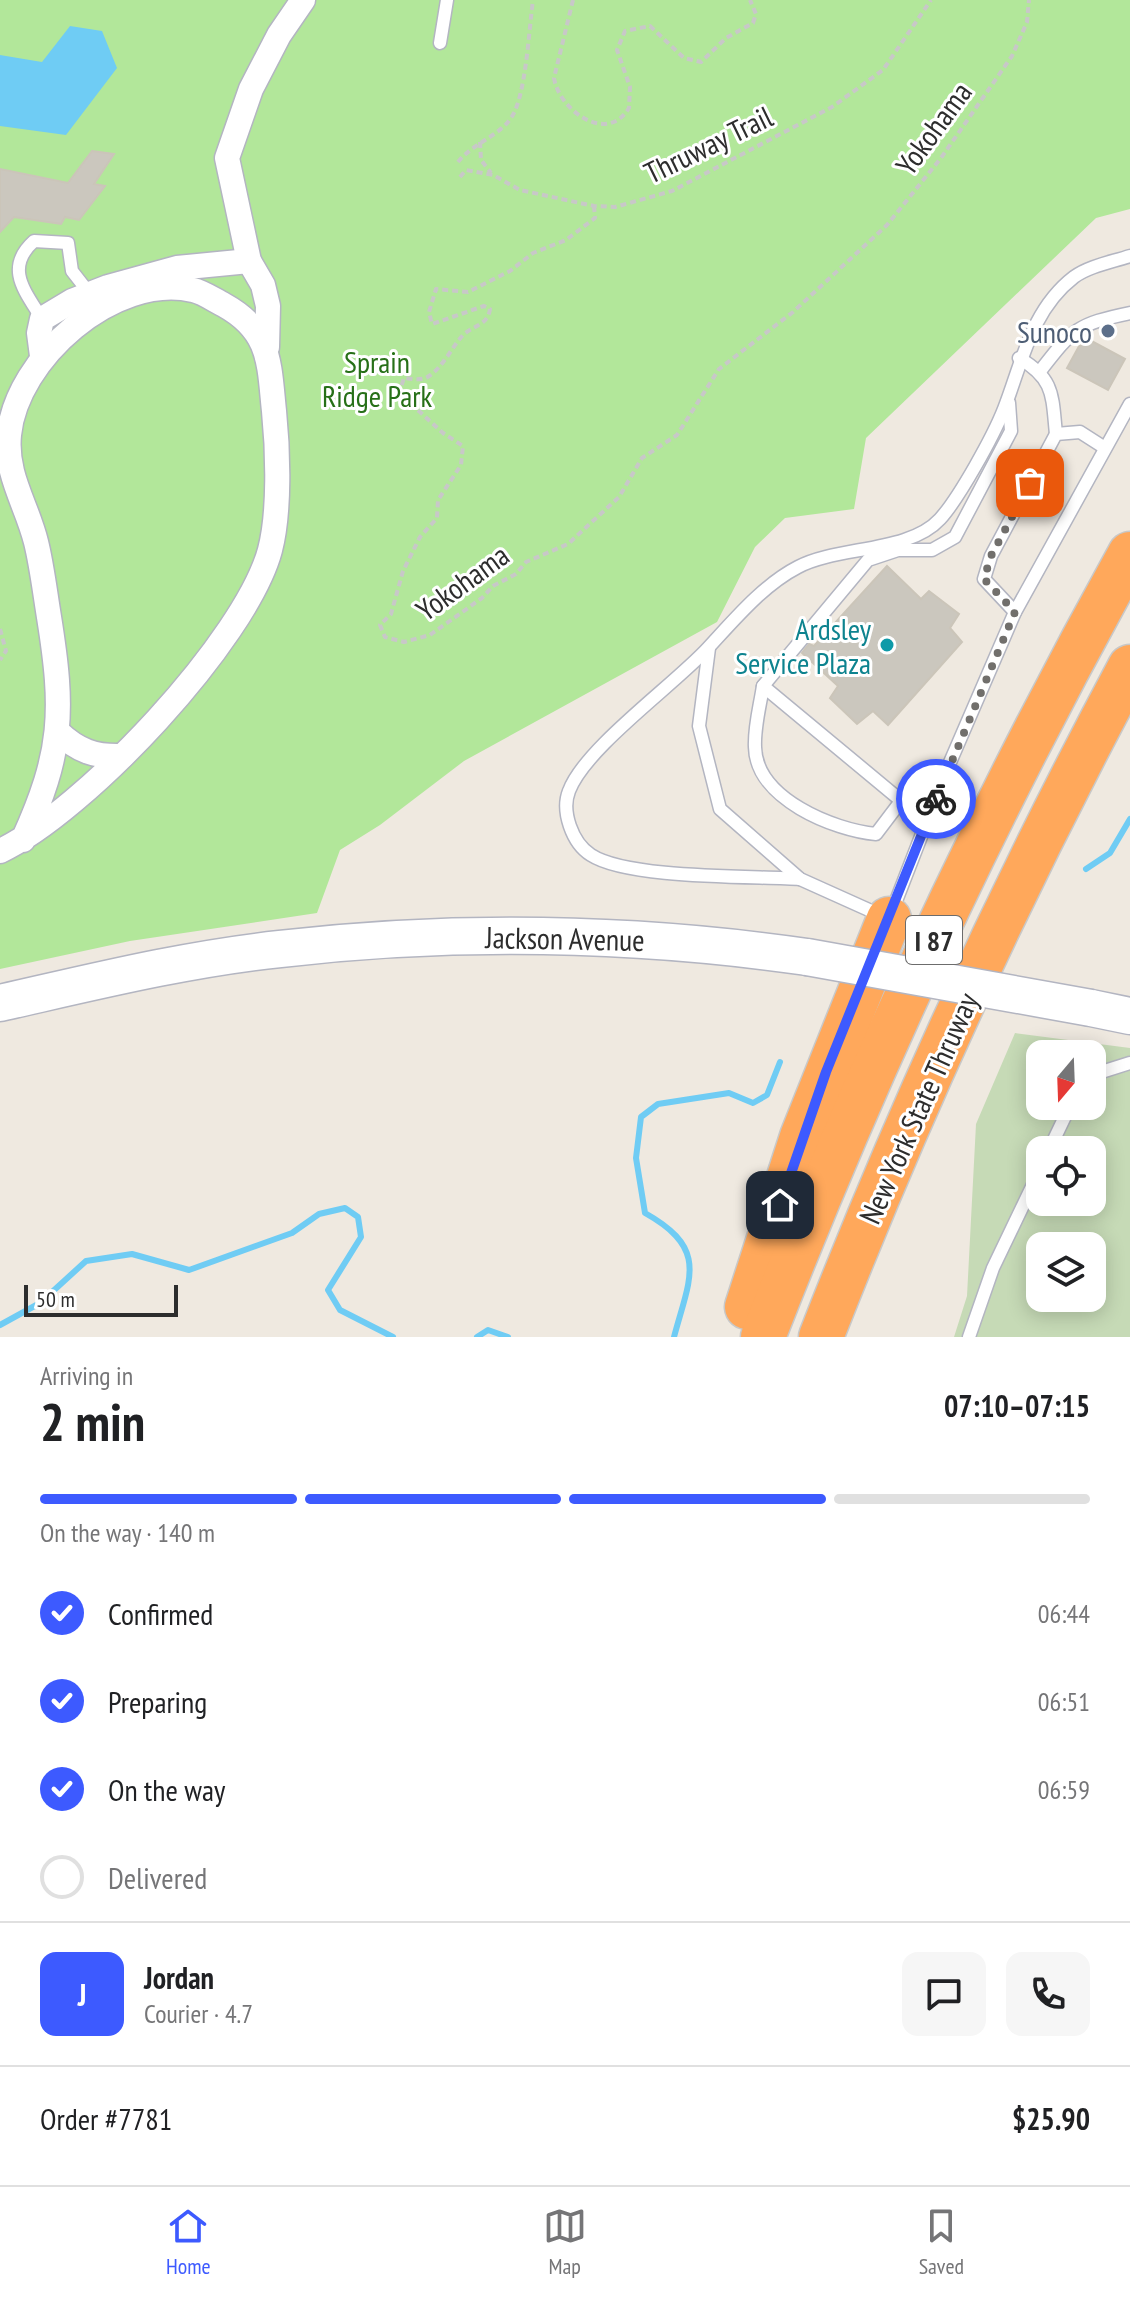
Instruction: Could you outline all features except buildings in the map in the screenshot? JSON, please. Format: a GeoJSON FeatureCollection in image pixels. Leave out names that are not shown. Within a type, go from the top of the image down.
{"type":"FeatureCollection","features":[{"type":"Feature","properties":{"kind":"highway","name":"New York State Thruway"},"geometry":{"type":"LineString","coordinates":[[763,1337],[920,970],[1045,714],[1130,554]]}},
{"type":"Feature","properties":{"kind":"highway","name":"New York State Thruway"},"geometry":{"type":"LineString","coordinates":[[821,1337],[952,1027],[1030,863],[1130,667]]}},
{"type":"Feature","properties":{"kind":"highway"},"geometry":{"type":"LineString","coordinates":[[738,1337],[802,1137],[889,919]]}},
{"type":"Feature","properties":{"kind":"main road","name":"Jackson Avenue"},"geometry":{"type":"LineString","coordinates":[[0,1003],[155,968],[278,949],[417,938],[626,937],[712,943],[807,957],[1130,1016]]}},
{"type":"Feature","properties":{"kind":"street"},"geometry":{"type":"LineString","coordinates":[[0,851],[23,840],[122,756],[209,658],[250,595],[270,549],[278,452],[267,347],[268,306],[263,285],[249,261],[227,158],[251,89],[279,35],[303,0]]}},
{"type":"Feature","properties":{"kind":"street"},"geometry":{"type":"LineString","coordinates":[[42,356],[39,333],[42,319],[90,294],[177,268],[249,261]]}},
{"type":"Feature","properties":{"kind":"street"},"geometry":{"type":"LineString","coordinates":[[23,840],[44,793],[58,732],[60,689],[36,540],[12,480],[9,435],[19,397],[42,356],[90,315],[137,292],[167,288],[195,290],[228,307],[257,332],[267,347]]}},
{"type":"Feature","properties":{"kind":"street"},"geometry":{"type":"LineString","coordinates":[[58,732],[71,744],[91,755],[122,756]]}},
{"type":"Feature","properties":{"kind":"lane"},"geometry":{"type":"LineString","coordinates":[[440,43],[447,0]]}},
{"type":"Feature","properties":{"kind":"lane"},"geometry":{"type":"LineString","coordinates":[[42,319],[17,270],[21,253],[34,241],[68,243],[72,271],[90,294]]}},
{"type":"Feature","properties":{"kind":"lane"},"geometry":{"type":"LineString","coordinates":[[800,879],[640,870],[590,855],[569,828],[568,792],[588,761],[709,648],[726,626],[794,569],[824,556],[911,536],[940,519],[994,431],[1019,358],[1041,316],[1073,278],[1130,256]]}},
{"type":"Feature","properties":{"kind":"lane"},"geometry":{"type":"LineString","coordinates":[[1041,370],[1069,333],[1090,321],[1130,313]]}},
{"type":"Feature","properties":{"kind":"lane"},"geometry":{"type":"LineString","coordinates":[[1015,612],[984,579],[991,556],[1056,434],[1051,389],[1041,370],[1019,358]]}},
{"type":"Feature","properties":{"kind":"lane"},"geometry":{"type":"LineString","coordinates":[[901,801],[876,834],[850,832],[803,812],[767,780],[755,750],[763,686],[868,560],[898,550],[932,550],[955,537],[1011,431],[1008,396]]}},
{"type":"Feature","properties":{"kind":"lane"},"geometry":{"type":"LineString","coordinates":[[709,648],[699,726],[720,809],[800,879],[889,919],[1015,612],[1130,404]]}},
{"type":"Feature","properties":{"kind":"lane"},"geometry":{"type":"LineString","coordinates":[[1056,434],[1080,432],[1105,448]]}},
{"type":"Feature","properties":{"kind":"lane"},"geometry":{"type":"LineString","coordinates":[[763,686],[928,823]]}},
{"type":"Feature","properties":{"kind":"lane"},"geometry":{"type":"LineString","coordinates":[[1106,1071],[1130,1063]]}},
{"type":"Feature","properties":{"kind":"lane"},"geometry":{"type":"LineString","coordinates":[[969,1337],[993,1268],[1026,1199]]}},
{"type":"Feature","properties":{"kind":"path"},"geometry":{"type":"LineString","coordinates":[[458,162],[481,140],[496,133],[511,119],[520,99],[533,0]]}},
{"type":"Feature","properties":{"kind":"path"},"geometry":{"type":"LineString","coordinates":[[573,0],[554,78],[556,89],[560,101],[578,117],[603,123],[613,121],[629,108],[630,87],[617,50],[625,31],[650,26],[684,58],[701,62],[708,59],[726,38],[753,23],[756,14],[750,0]]}},
{"type":"Feature","properties":{"kind":"path","name":"Thruway Trail"},"geometry":{"type":"LineString","coordinates":[[460,177],[466,170],[493,175],[520,190],[594,206],[615,207],[672,191],[832,107],[883,70],[931,0]]}},
{"type":"Feature","properties":{"kind":"path","name":"Yokohama"},"geometry":{"type":"LineString","coordinates":[[594,206],[595,218],[566,240],[533,253],[510,271],[468,292],[436,289],[429,312],[432,324],[484,306],[490,309],[480,326],[464,334],[430,376],[404,378],[399,386],[399,393],[411,406],[463,446],[464,457],[438,500],[437,518],[420,537],[403,571],[391,614],[380,625],[385,637],[393,641],[430,635],[493,586],[516,574],[526,562],[568,544],[619,497],[642,458],[677,435],[719,369],[793,312],[887,225],[941,158],[1012,56],[1027,22],[1029,0]]}},
{"type":"Feature","properties":{"kind":"path"},"geometry":{"type":"LineString","coordinates":[[481,140],[478,151],[493,175]]}},
{"type":"Feature","properties":{"kind":"path"},"geometry":{"type":"LineString","coordinates":[[0,629],[6,651],[0,660]]}},
{"type":"Feature","properties":{"kind":"green space","name":"Sprain Ridge Park"},"geometry":{"type":"Polygon","coordinates":[[[0,0],[1130,0],[1130,209],[1096,218],[866,438],[854,509],[785,518],[755,547],[717,622],[464,761],[380,825],[340,850],[317,913],[130,941],[0,969],[0,0]]]}},
{"type":"Feature","properties":{"kind":"green space"},"geometry":{"type":"Polygon","coordinates":[[[1015,1033],[1069,1040],[1026,1040],[1026,1120],[1106,1120],[1106,1045],[1130,1048],[1130,1337],[954,1337],[967,1296],[976,1124],[1015,1033]]]}},
{"type":"Feature","properties":{"kind":"water"},"geometry":{"type":"Polygon","coordinates":[[[70,26],[102,31],[117,68],[66,135],[0,126],[0,55],[42,62],[70,26]]]}},
{"type":"Feature","properties":{"kind":"waterway"},"geometry":{"type":"LineString","coordinates":[[1086,869],[1110,853],[1130,819]]}},
{"type":"Feature","properties":{"kind":"waterway"},"geometry":{"type":"LineString","coordinates":[[674,1337],[690,1266],[687,1252],[679,1239],[645,1213],[636,1158],[641,1117],[658,1104],[729,1093],[753,1103],[767,1095],[780,1062]]}},
{"type":"Feature","properties":{"kind":"waterway"},"geometry":{"type":"LineString","coordinates":[[0,1325],[40,1303],[86,1261],[132,1254],[189,1270],[292,1233],[319,1214],[345,1208],[358,1217],[361,1237],[328,1290],[340,1310],[393,1337]]}},
{"type":"Feature","properties":{"kind":"waterway"},"geometry":{"type":"LineString","coordinates":[[477,1337],[488,1330],[508,1337]]}},
{"type":"Feature","properties":{"kind":"way so far"},"geometry":{"type":"LineString","coordinates":[[936,799],[1015,612],[984,579],[991,556],[1030,483]]}},
{"type":"Feature","properties":{"kind":"place","name":"Sunoco"},"geometry":{"type":"Point","coordinates":[1108,331]}},
{"type":"Feature","properties":{"kind":"place","name":"Ardsley Service Plaza"},"geometry":{"type":"Point","coordinates":[887,645]}},
{"type":"Feature","properties":{"kind":"route"},"geometry":{"type":"LineString","coordinates":[[780,1205],[826,1072],[936,799]]}}]}
